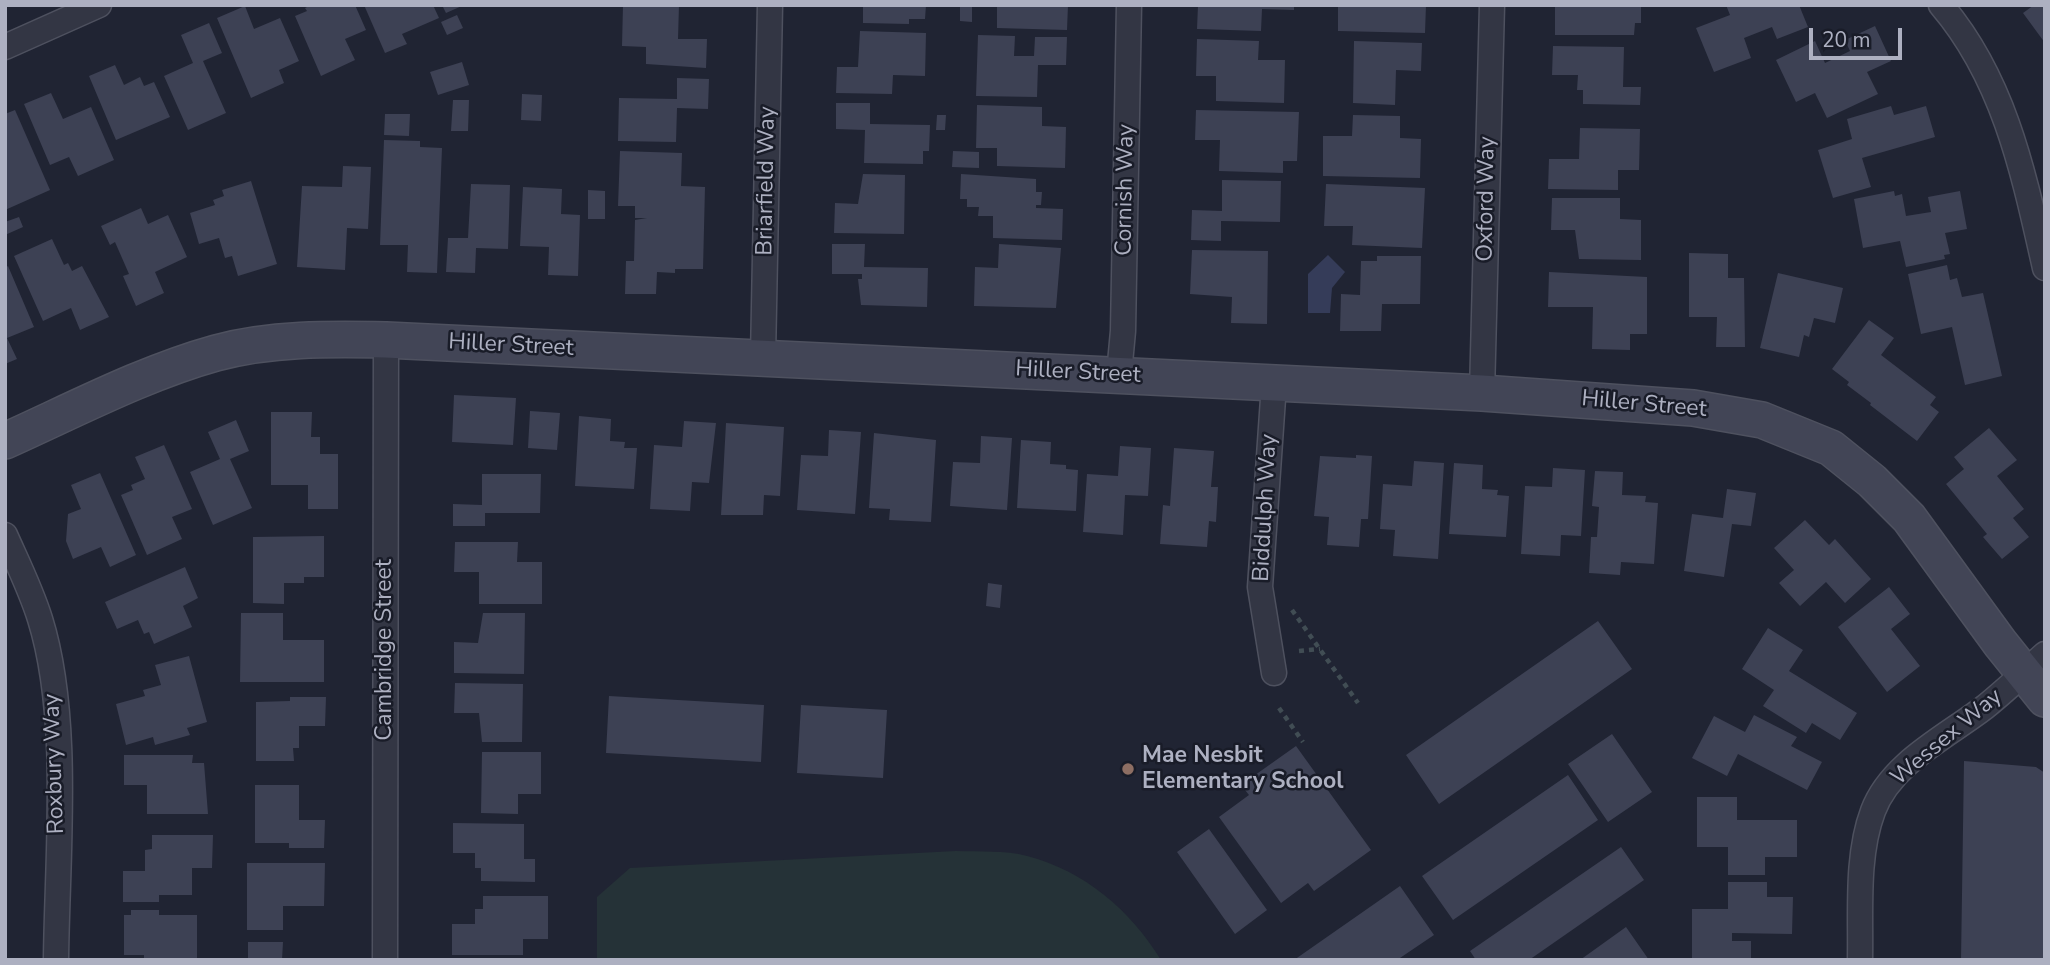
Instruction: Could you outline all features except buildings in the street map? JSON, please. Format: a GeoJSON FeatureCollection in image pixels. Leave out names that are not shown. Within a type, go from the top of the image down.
{"type":"FeatureCollection","features":[{"type":"Feature","properties":{"kind":"street"},"geometry":{"type":"LineString","coordinates":[[5,47],[99,5]]}},
{"type":"Feature","properties":{"kind":"street","name":"Briarfield Way"},"geometry":{"type":"LineString","coordinates":[[762,357],[770,5]]}},
{"type":"Feature","properties":{"kind":"street","name":"Cornish Way"},"geometry":{"type":"LineString","coordinates":[[1119,374],[1123,331],[1129,5]]}},
{"type":"Feature","properties":{"kind":"street","name":"Oxford Way"},"geometry":{"type":"LineString","coordinates":[[1482,393],[1492,5]]}},
{"type":"Feature","properties":{"kind":"street"},"geometry":{"type":"LineString","coordinates":[[1941,5],[1958,24],[2007,118],[2045,268]]}},
{"type":"Feature","properties":{"kind":"street","name":"Hiller Street"},"geometry":{"type":"LineString","coordinates":[[5,441],[134,383],[217,353],[304,339],[386,340],[1119,374],[1482,393],[1693,408],[1762,420],[1830,447],[1872,481],[1909,518],[2038,675]]}},
{"type":"Feature","properties":{"kind":"street","name":"Cambridge Street"},"geometry":{"type":"LineString","coordinates":[[385,960],[386,340]]}},
{"type":"Feature","properties":{"kind":"street","name":"Biddulph Way"},"geometry":{"type":"LineString","coordinates":[[1274,384],[1260,587],[1275,673]]}},
{"type":"Feature","properties":{"kind":"street","name":"Roxbury Way"},"geometry":{"type":"LineString","coordinates":[[5,535],[40,619],[53,680],[58,729],[56,960]]}},
{"type":"Feature","properties":{"kind":"street","name":"Wessex Way"},"geometry":{"type":"LineString","coordinates":[[1860,960],[1862,863],[1873,811],[1890,781],[1916,757],[1985,707],[2038,675]]}},
{"type":"Feature","properties":{"kind":"path"},"geometry":{"type":"LineString","coordinates":[[1288,604],[1358,703]]}},
{"type":"Feature","properties":{"kind":"path"},"geometry":{"type":"LineString","coordinates":[[1296,651],[1320,649]]}},
{"type":"Feature","properties":{"kind":"path"},"geometry":{"type":"LineString","coordinates":[[1279,708],[1303,742]]}},
{"type":"Feature","properties":{"kind":"shaded area"},"geometry":{"type":"Polygon","coordinates":[[[956,851],[1019,854],[1048,863],[1087,882],[1120,909],[1161,960],[597,960],[597,897],[630,868],[956,851]]]}},
{"type":"Feature","properties":{"kind":"water"},"geometry":{"type":"Polygon","coordinates":[[[1328,255],[1345,272],[1332,288],[1330,313],[1308,313],[1308,274],[1328,255]]]}},
{"type":"Feature","properties":{"kind":"place","name":"Mae Nesbit Elementary School"},"geometry":{"type":"Point","coordinates":[1128,769]}}]}
